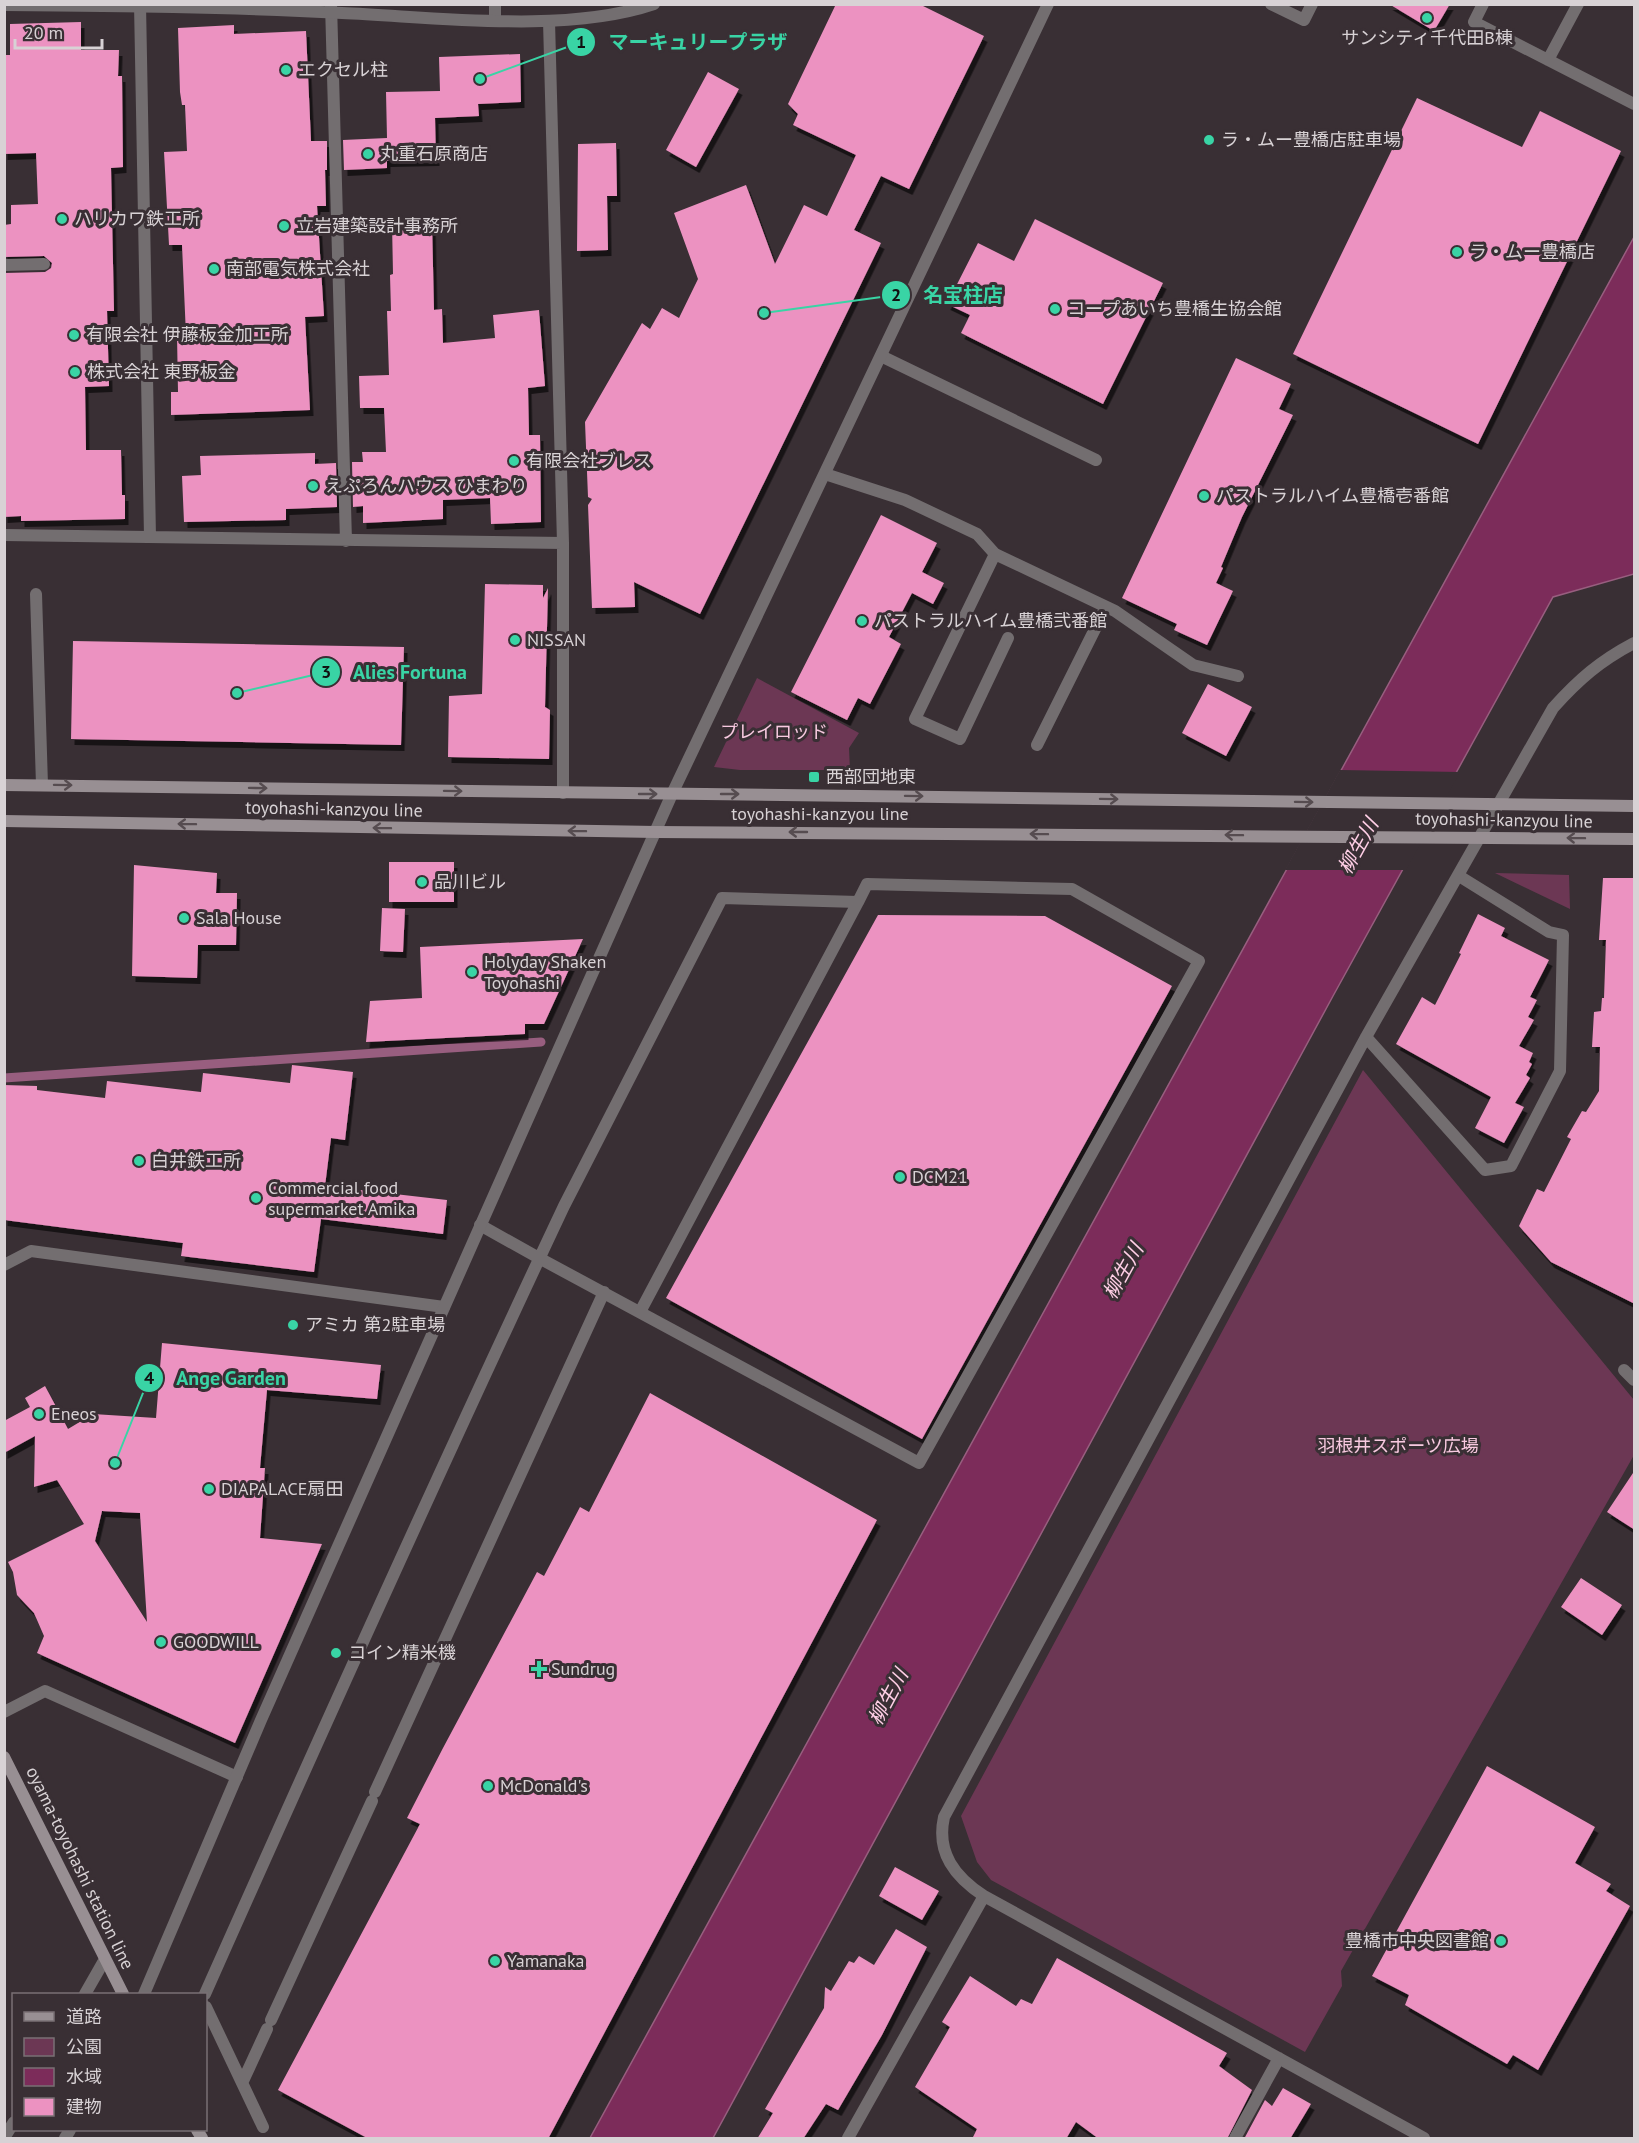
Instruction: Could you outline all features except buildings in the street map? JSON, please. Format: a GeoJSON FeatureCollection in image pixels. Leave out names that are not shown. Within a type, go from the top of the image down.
{"type":"FeatureCollection","features":[{"type":"Feature","properties":{"kind":"main road","name":"toyohashi-kanzyou line"},"geometry":{"type":"LineString","coordinates":[[4,785],[1635,806]]}},
{"type":"Feature","properties":{"kind":"main road","name":"toyohashi-kanzyou line"},"geometry":{"type":"LineString","coordinates":[[4,821],[656,832],[1635,839]]}},
{"type":"Feature","properties":{"kind":"main road","name":"oyama-toyohashi station line"},"geometry":{"type":"LineString","coordinates":[[4,1757],[122,1993]]}},
{"type":"Feature","properties":{"kind":"street"},"geometry":{"type":"LineString","coordinates":[[4,4],[331,8],[495,20],[549,21],[626,14],[654,4]]}},
{"type":"Feature","properties":{"kind":"street"},"geometry":{"type":"LineString","coordinates":[[495,4],[495,20]]}},
{"type":"Feature","properties":{"kind":"street"},"geometry":{"type":"LineString","coordinates":[[145,1993],[237,1777],[672,794],[1048,4]]}},
{"type":"Feature","properties":{"kind":"street"},"geometry":{"type":"LineString","coordinates":[[1270,4],[1304,20],[1312,4]]}},
{"type":"Feature","properties":{"kind":"street"},"geometry":{"type":"LineString","coordinates":[[1483,4],[1474,22],[1635,104]]}},
{"type":"Feature","properties":{"kind":"street"},"geometry":{"type":"LineString","coordinates":[[1548,60],[1578,4]]}},
{"type":"Feature","properties":{"kind":"street"},"geometry":{"type":"LineString","coordinates":[[140,5],[150,537]]}},
{"type":"Feature","properties":{"kind":"street"},"geometry":{"type":"LineString","coordinates":[[331,8],[346,541]]}},
{"type":"Feature","properties":{"kind":"street"},"geometry":{"type":"LineString","coordinates":[[549,21],[563,543],[563,793]]}},
{"type":"Feature","properties":{"kind":"street"},"geometry":{"type":"LineString","coordinates":[[4,265],[44,264]]}},
{"type":"Feature","properties":{"kind":"street"},"geometry":{"type":"LineString","coordinates":[[881,356],[1096,460]]}},
{"type":"Feature","properties":{"kind":"street"},"geometry":{"type":"LineString","coordinates":[[825,474],[905,500],[977,534],[995,554],[1106,607],[1193,665],[1238,676]]}},
{"type":"Feature","properties":{"kind":"street"},"geometry":{"type":"LineString","coordinates":[[4,535],[563,543]]}},
{"type":"Feature","properties":{"kind":"street"},"geometry":{"type":"LineString","coordinates":[[995,554],[915,719],[960,739],[1008,638]]}},
{"type":"Feature","properties":{"kind":"street"},"geometry":{"type":"LineString","coordinates":[[36,594],[42,785]]}},
{"type":"Feature","properties":{"kind":"street"},"geometry":{"type":"LineString","coordinates":[[1037,746],[1106,607]]}},
{"type":"Feature","properties":{"kind":"street"},"geometry":{"type":"LineString","coordinates":[[1424,2139],[984,1896],[970,1887],[949,1866],[940,1834],[944,1817],[1366,1037],[1553,708],[1574,685],[1602,661],[1635,643]]}},
{"type":"Feature","properties":{"kind":"street"},"geometry":{"type":"LineString","coordinates":[[1366,1037],[1485,1170],[1511,1166],[1560,1071],[1563,935],[1548,932],[1459,876]]}},
{"type":"Feature","properties":{"kind":"street"},"geometry":{"type":"LineString","coordinates":[[480,1225],[919,1464],[1199,962],[1072,889],[867,884],[640,1312]]}},
{"type":"Feature","properties":{"kind":"street"},"geometry":{"type":"LineString","coordinates":[[206,1993],[408,1538],[539,1258],[722,898],[858,902]]}},
{"type":"Feature","properties":{"kind":"street"},"geometry":{"type":"LineString","coordinates":[[4,1265],[31,1251],[444,1307]]}},
{"type":"Feature","properties":{"kind":"street"},"geometry":{"type":"LineString","coordinates":[[243,2081],[604,1292]]}},
{"type":"Feature","properties":{"kind":"street"},"geometry":{"type":"LineString","coordinates":[[1624,1370],[1635,1380]]}},
{"type":"Feature","properties":{"kind":"street"},"geometry":{"type":"LineString","coordinates":[[4,1712],[45,1691],[237,1777]]}},
{"type":"Feature","properties":{"kind":"street"},"geometry":{"type":"LineString","coordinates":[[848,2139],[984,1896]]}},
{"type":"Feature","properties":{"kind":"street"},"geometry":{"type":"LineString","coordinates":[[86,1993],[105,1959]]}},
{"type":"Feature","properties":{"kind":"street"},"geometry":{"type":"LineString","coordinates":[[207,2009],[263,2127]]}},
{"type":"Feature","properties":{"kind":"street"},"geometry":{"type":"LineString","coordinates":[[1235,2139],[1279,2058]]}},
{"type":"Feature","properties":{"kind":"street"},"geometry":{"type":"LineString","coordinates":[[4,2138],[12,2125]]}},
{"type":"Feature","properties":{"kind":"green space","name":"プレイロッド"},"geometry":{"type":"Polygon","coordinates":[[[757,678],[859,733],[849,748],[850,770],[740,770],[714,767],[757,678]]]}},
{"type":"Feature","properties":{"kind":"green space"},"geometry":{"type":"Polygon","coordinates":[[[1495,873],[1569,875],[1570,909],[1495,873]]]}},
{"type":"Feature","properties":{"kind":"green space","name":"羽根井スポーツ広場"},"geometry":{"type":"Polygon","coordinates":[[[1363,1070],[1634,1400],[1634,1455],[1341,1971],[1342,1986],[1305,2052],[991,1880],[977,1862],[961,1816],[1363,1070]]]}},
{"type":"Feature","properties":{"kind":"water","name":"柳生川"},"geometry":{"type":"Polygon","coordinates":[[[1634,237],[1634,574],[1553,597],[1333,996],[713,2138],[590,2138],[1634,237]]]}},
{"type":"Feature","properties":{"kind":"pier"},"geometry":{"type":"Polygon","coordinates":[[[1340,770],[1460,772],[1406,870],[1285,870],[1340,770]]]}},
{"type":"Feature","properties":{"kind":"waterway"},"geometry":{"type":"LineString","coordinates":[[4,1078],[541,1042]]}},
{"type":"Feature","properties":{"kind":"place","name":"サンシティ千代田B棟"},"geometry":{"type":"Point","coordinates":[1427,18]}},
{"type":"Feature","properties":{"kind":"place","name":"エクセル柱"},"geometry":{"type":"Point","coordinates":[286,70]}},
{"type":"Feature","properties":{"kind":"place","name":"マーキュリープラザ"},"geometry":{"type":"Point","coordinates":[480,79]}},
{"type":"Feature","properties":{"kind":"place","name":"ラ・ムー豊橋店駐車場"},"geometry":{"type":"Point","coordinates":[1209,140]}},
{"type":"Feature","properties":{"kind":"place","name":"丸重石原商店"},"geometry":{"type":"Point","coordinates":[368,154]}},
{"type":"Feature","properties":{"kind":"place","name":"ハリカワ鉄工所"},"geometry":{"type":"Point","coordinates":[62,219]}},
{"type":"Feature","properties":{"kind":"place","name":"立岩建築設計事務所"},"geometry":{"type":"Point","coordinates":[284,226]}},
{"type":"Feature","properties":{"kind":"place","name":"ラ・ムー豊橋店"},"geometry":{"type":"Point","coordinates":[1457,252]}},
{"type":"Feature","properties":{"kind":"place","name":"南部電気株式会社"},"geometry":{"type":"Point","coordinates":[214,269]}},
{"type":"Feature","properties":{"kind":"place","name":"コープあいち豊橋生協会館"},"geometry":{"type":"Point","coordinates":[1055,309]}},
{"type":"Feature","properties":{"kind":"place","name":"名宝柱店"},"geometry":{"type":"Point","coordinates":[764,313]}},
{"type":"Feature","properties":{"kind":"place","name":"有限会社 伊藤板金加工所"},"geometry":{"type":"Point","coordinates":[74,335]}},
{"type":"Feature","properties":{"kind":"place","name":"株式会社 東野板金"},"geometry":{"type":"Point","coordinates":[75,372]}},
{"type":"Feature","properties":{"kind":"place","name":"有限会社ブレス"},"geometry":{"type":"Point","coordinates":[514,461]}},
{"type":"Feature","properties":{"kind":"place","name":"えぷろんハウス ひまわり"},"geometry":{"type":"Point","coordinates":[313,486]}},
{"type":"Feature","properties":{"kind":"place","name":"パストラルハイム豊橋壱番館"},"geometry":{"type":"Point","coordinates":[1204,496]}},
{"type":"Feature","properties":{"kind":"place","name":"パストラルハイム豊橋弐番館"},"geometry":{"type":"Point","coordinates":[862,621]}},
{"type":"Feature","properties":{"kind":"place","name":"NISSAN"},"geometry":{"type":"Point","coordinates":[515,640]}},
{"type":"Feature","properties":{"kind":"place","name":"Alies Fortuna"},"geometry":{"type":"Point","coordinates":[237,693]}},
{"type":"Feature","properties":{"kind":"place","name":"西部団地東"},"geometry":{"type":"Point","coordinates":[814,777]}},
{"type":"Feature","properties":{"kind":"place","name":"品川ビル"},"geometry":{"type":"Point","coordinates":[422,882]}},
{"type":"Feature","properties":{"kind":"place","name":"Sala House"},"geometry":{"type":"Point","coordinates":[184,918]}},
{"type":"Feature","properties":{"kind":"place","name":"Holyday Shaken Toyohashi"},"geometry":{"type":"Point","coordinates":[472,972]}},
{"type":"Feature","properties":{"kind":"place","name":"白井鉄工所"},"geometry":{"type":"Point","coordinates":[139,1161]}},
{"type":"Feature","properties":{"kind":"place","name":"DCM21"},"geometry":{"type":"Point","coordinates":[900,1177]}},
{"type":"Feature","properties":{"kind":"place","name":"Commercial food supermarket Amika"},"geometry":{"type":"Point","coordinates":[256,1198]}},
{"type":"Feature","properties":{"kind":"place","name":"アミカ 第2駐車場"},"geometry":{"type":"Point","coordinates":[293,1325]}},
{"type":"Feature","properties":{"kind":"place","name":"Eneos"},"geometry":{"type":"Point","coordinates":[39,1414]}},
{"type":"Feature","properties":{"kind":"place","name":"Ange Garden"},"geometry":{"type":"Point","coordinates":[115,1463]}},
{"type":"Feature","properties":{"kind":"place","name":"DIAPALACE扇田"},"geometry":{"type":"Point","coordinates":[209,1489]}},
{"type":"Feature","properties":{"kind":"place","name":"GOODWILL"},"geometry":{"type":"Point","coordinates":[161,1642]}},
{"type":"Feature","properties":{"kind":"place","name":"コイン精米機"},"geometry":{"type":"Point","coordinates":[336,1653]}},
{"type":"Feature","properties":{"kind":"place","name":"Sundrug"},"geometry":{"type":"Point","coordinates":[539,1669]}},
{"type":"Feature","properties":{"kind":"place","name":"McDonald's"},"geometry":{"type":"Point","coordinates":[488,1786]}},
{"type":"Feature","properties":{"kind":"place","name":"豊橋市中央図書館"},"geometry":{"type":"Point","coordinates":[1501,1941]}},
{"type":"Feature","properties":{"kind":"place","name":"Yamanaka"},"geometry":{"type":"Point","coordinates":[495,1961]}}]}
